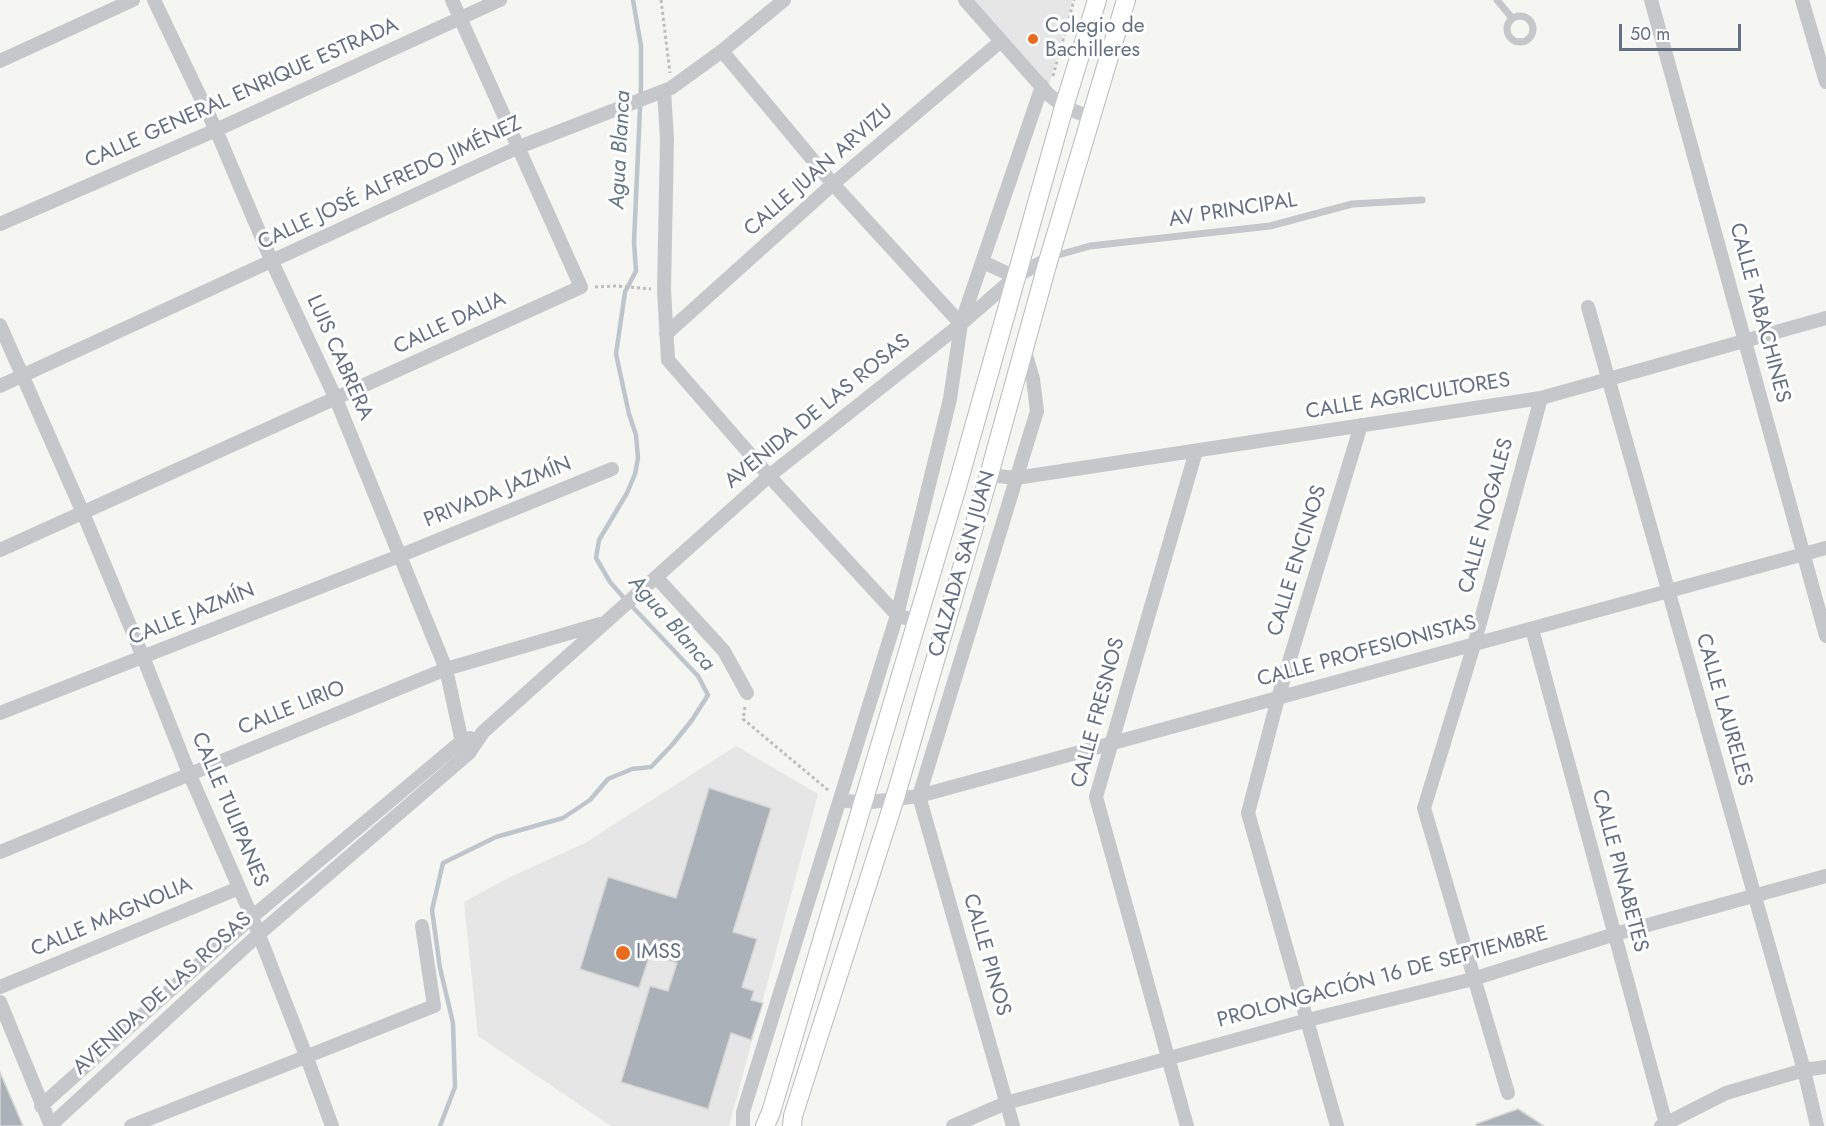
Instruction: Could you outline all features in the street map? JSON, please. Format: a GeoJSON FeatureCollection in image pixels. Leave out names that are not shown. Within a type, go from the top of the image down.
{"type":"FeatureCollection","features":[{"type":"Feature","properties":{"kind":"main road","name":"CALZADA SAN JUAN"},"geometry":{"type":"LineString","coordinates":[[768,1119],[959,480],[1015,277],[1097,0]]}},
{"type":"Feature","properties":{"kind":"main road","name":"CALZADA SAN JUAN"},"geometry":{"type":"LineString","coordinates":[[792,1121],[895,798],[989,475],[1049,258],[1126,0]]}},
{"type":"Feature","properties":{"kind":"main road"},"geometry":{"type":"LineString","coordinates":[[768,1119],[792,1121]]}},
{"type":"Feature","properties":{"kind":"street"},"geometry":{"type":"LineString","coordinates":[[0,61],[133,0]]}},
{"type":"Feature","properties":{"kind":"street","name":"LUIS CABRERA"},"geometry":{"type":"LineString","coordinates":[[154,0],[216,130],[272,262],[336,399],[446,669],[466,748]]}},
{"type":"Feature","properties":{"kind":"street"},"geometry":{"type":"LineString","coordinates":[[452,0],[581,287]]}},
{"type":"Feature","properties":{"kind":"street","name":"CALLE GENERAL ENRIQUE ESTRADA"},"geometry":{"type":"LineString","coordinates":[[0,224],[216,130],[500,0]]}},
{"type":"Feature","properties":{"kind":"street","name":"CALLE JOSÉ ALFREDO JIMÉNEZ"},"geometry":{"type":"LineString","coordinates":[[0,386],[519,147],[663,91],[722,51],[784,0]]}},
{"type":"Feature","properties":{"kind":"street"},"geometry":{"type":"LineString","coordinates":[[965,0],[1045,90],[1064,107],[1092,118]]}},
{"type":"Feature","properties":{"kind":"street","name":"CALLE TABACHINES"},"geometry":{"type":"LineString","coordinates":[[1651,0],[1826,636]]}},
{"type":"Feature","properties":{"kind":"street"},"geometry":{"type":"LineString","coordinates":[[1802,0],[1826,82]]}},
{"type":"Feature","properties":{"kind":"street","name":"CALLE JUAN ARVIZU"},"geometry":{"type":"LineString","coordinates":[[666,334],[834,184],[1001,41]]}},
{"type":"Feature","properties":{"kind":"street"},"geometry":{"type":"LineString","coordinates":[[722,51],[834,184],[961,324]]}},
{"type":"Feature","properties":{"kind":"street"},"geometry":{"type":"LineString","coordinates":[[743,1126],[743,1112],[897,615],[950,399],[961,324],[1045,90]]}},
{"type":"Feature","properties":{"kind":"street"},"geometry":{"type":"LineString","coordinates":[[663,91],[667,139],[664,290],[668,360],[769,476],[897,615],[915,621]]}},
{"type":"Feature","properties":{"kind":"street","name":"AVENIDA DE LAS ROSAS"},"geometry":{"type":"LineString","coordinates":[[606,622],[769,476],[961,324],[1015,277],[1049,258]]}},
{"type":"Feature","properties":{"kind":"street"},"geometry":{"type":"LineString","coordinates":[[983,262],[1015,277]]}},
{"type":"Feature","properties":{"kind":"street","name":"CALLE DALIA"},"geometry":{"type":"LineString","coordinates":[[0,550],[581,287]]}},
{"type":"Feature","properties":{"kind":"street","name":"CALLE LAURELES"},"geometry":{"type":"LineString","coordinates":[[1588,307],[1804,1070],[1817,1126]]}},
{"type":"Feature","properties":{"kind":"street","name":"CALLE AGRICULTORES"},"geometry":{"type":"LineString","coordinates":[[989,475],[1016,478],[1541,398],[1826,318]]}},
{"type":"Feature","properties":{"kind":"street","name":"CALLE TULIPANES"},"geometry":{"type":"LineString","coordinates":[[0,325],[83,513],[189,773],[252,917],[332,1126]]}},
{"type":"Feature","properties":{"kind":"street"},"geometry":{"type":"LineString","coordinates":[[919,796],[1037,411],[1033,379],[1024,348]]}},
{"type":"Feature","properties":{"kind":"street","name":"CALLE NOGALES"},"geometry":{"type":"LineString","coordinates":[[1508,1093],[1424,808],[1474,645],[1541,398]]}},
{"type":"Feature","properties":{"kind":"street","name":"CALLE ENCINOS"},"geometry":{"type":"LineString","coordinates":[[1337,1126],[1248,813],[1278,698],[1361,425]]}},
{"type":"Feature","properties":{"kind":"street","name":"CALLE FRESNOS"},"geometry":{"type":"LineString","coordinates":[[1187,1126],[1096,797],[1196,451]]}},
{"type":"Feature","properties":{"kind":"street","name":"PRIVADA JAZMÍN"},"geometry":{"type":"LineString","coordinates":[[399,556],[612,469]]}},
{"type":"Feature","properties":{"kind":"street","name":"CALLE PROFESIONISTAS"},"geometry":{"type":"LineString","coordinates":[[840,800],[862,803],[919,796],[1826,548]]}},
{"type":"Feature","properties":{"kind":"street","name":"CALLE JAZMÍN"},"geometry":{"type":"LineString","coordinates":[[0,713],[399,556]]}},
{"type":"Feature","properties":{"kind":"street"},"geometry":{"type":"LineString","coordinates":[[653,581],[724,651],[747,693]]}},
{"type":"Feature","properties":{"kind":"street"},"geometry":{"type":"LineString","coordinates":[[466,748],[606,622]]}},
{"type":"Feature","properties":{"kind":"street","name":"CALLE LIRIO"},"geometry":{"type":"LineString","coordinates":[[0,852],[446,669],[606,622]]}},
{"type":"Feature","properties":{"kind":"street","name":"CALLE PINABETES"},"geometry":{"type":"LineString","coordinates":[[1532,629],[1615,933],[1664,1125]]}},
{"type":"Feature","properties":{"kind":"street","name":"AVENIDA DE LAS ROSAS"},"geometry":{"type":"LineString","coordinates":[[41,1106],[252,917],[466,748]]}},
{"type":"Feature","properties":{"kind":"street","name":"AVENIDA DE LAS ROSAS"},"geometry":{"type":"LineString","coordinates":[[51,1126],[259,934],[466,748]]}},
{"type":"Feature","properties":{"kind":"street","name":"CALLE PINOS"},"geometry":{"type":"LineString","coordinates":[[919,796],[1013,1126]]}},
{"type":"Feature","properties":{"kind":"street","name":"PROLONGACIÓN 16 DE SEPTIEMBRE"},"geometry":{"type":"LineString","coordinates":[[953,1126],[1006,1103],[1308,1020],[1473,980],[1615,933],[1826,876]]}},
{"type":"Feature","properties":{"kind":"street","name":"CALLE MAGNOLIA"},"geometry":{"type":"LineString","coordinates":[[0,987],[239,888]]}},
{"type":"Feature","properties":{"kind":"street"},"geometry":{"type":"LineString","coordinates":[[131,1126],[434,1006],[422,926]]}},
{"type":"Feature","properties":{"kind":"street"},"geometry":{"type":"LineString","coordinates":[[0,1002],[51,1126]]}},
{"type":"Feature","properties":{"kind":"street"},"geometry":{"type":"LineString","coordinates":[[1664,1125],[1726,1094],[1804,1070],[1826,1067]]}},
{"type":"Feature","properties":{"kind":"lane"},"geometry":{"type":"LineString","coordinates":[[1497,0],[1512,18]]}},
{"type":"Feature","properties":{"kind":"lane","name":"AV PRINCIPAL"},"geometry":{"type":"LineString","coordinates":[[1049,258],[1090,246],[1270,226],[1352,204],[1422,200]]}},
{"type":"Feature","properties":{"kind":"path"},"geometry":{"type":"LineString","coordinates":[[661,0],[663,91]]}},
{"type":"Feature","properties":{"kind":"path"},"geometry":{"type":"LineString","coordinates":[[1045,90],[1074,0]]}},
{"type":"Feature","properties":{"kind":"path"},"geometry":{"type":"LineString","coordinates":[[581,287],[615,286],[654,290]]}},
{"type":"Feature","properties":{"kind":"path"},"geometry":{"type":"LineString","coordinates":[[747,693],[743,719],[840,800]]}},
{"type":"Feature","properties":{"kind":"shaded area","name":"Colegio de Bachilleres"},"geometry":{"type":"Polygon","coordinates":[[[970,0],[1072,0],[1048,89],[970,0]]]}},
{"type":"Feature","properties":{"kind":"shaded area","name":"IMSS"},"geometry":{"type":"Polygon","coordinates":[[[736,746],[818,794],[729,1126],[611,1126],[478,1036],[464,902],[504,880],[585,843],[736,746]]]}},
{"type":"Feature","properties":{"kind":"building"},"geometry":{"type":"Polygon","coordinates":[[[709,788],[771,808],[733,932],[757,939],[742,987],[754,991],[751,1000],[763,1003],[751,1040],[731,1033],[708,1109],[621,1082],[650,986],[668,991],[677,963],[650,954],[639,988],[580,969],[608,877],[676,898],[709,788]]]}},
{"type":"Feature","properties":{"kind":"building"},"geometry":{"type":"Polygon","coordinates":[[[0,1072],[23,1126],[0,1126],[0,1072]]]}},
{"type":"Feature","properties":{"kind":"building"},"geometry":{"type":"Polygon","coordinates":[[[1518,1109],[1544,1126],[1476,1126],[1476,1124],[1518,1109]]]}},
{"type":"Feature","properties":{"kind":"waterway","name":"Agua Blanca"},"geometry":{"type":"LineString","coordinates":[[440,1126],[455,1087],[453,1023],[440,968],[432,910],[443,863],[496,837],[563,818],[590,800],[608,779],[632,769],[651,767],[692,720],[708,695],[698,676],[610,582],[596,558],[599,540],[627,493],[635,474],[638,458],[636,435],[616,354],[625,292],[636,271],[634,242],[641,46],[633,0]]}},
{"type":"Feature","properties":{"kind":"place","name":"Colegio de Bachilleres"},"geometry":{"type":"Point","coordinates":[1033,39]}},
{"type":"Feature","properties":{"kind":"place","name":"IMSS"},"geometry":{"type":"Point","coordinates":[623,953]}}]}
